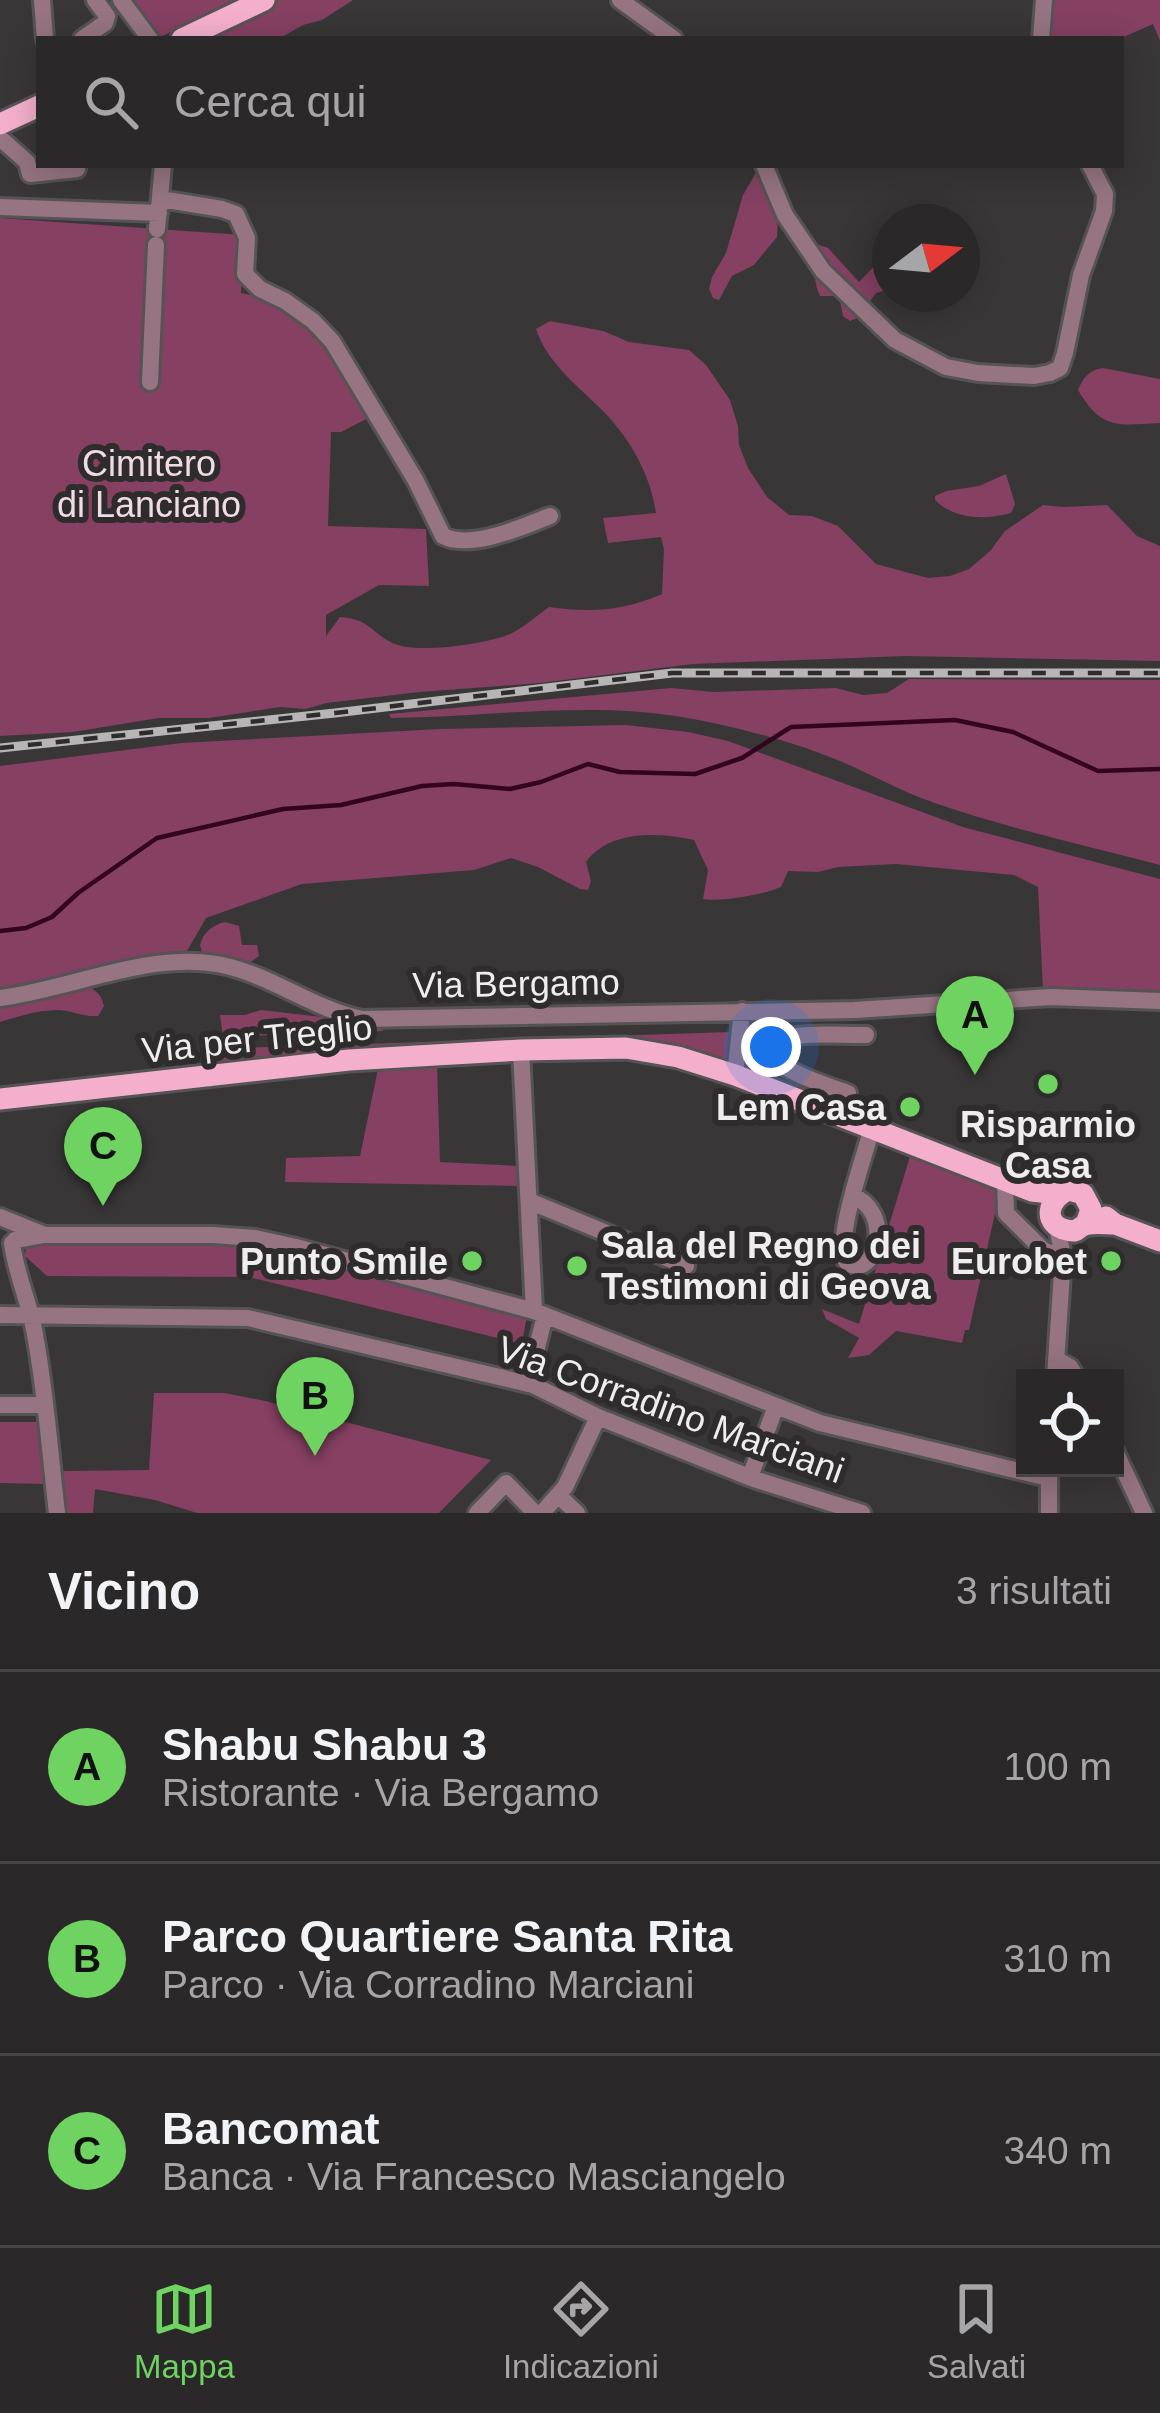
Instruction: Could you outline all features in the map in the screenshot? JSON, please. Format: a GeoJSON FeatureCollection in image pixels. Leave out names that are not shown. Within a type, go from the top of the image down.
{"type":"FeatureCollection","features":[{"type":"Feature","properties":{"kind":"main road"},"geometry":{"type":"LineString","coordinates":[[188,36],[264,0]]}},
{"type":"Feature","properties":{"kind":"main road"},"geometry":{"type":"LineString","coordinates":[[0,124],[36,107]]}},
{"type":"Feature","properties":{"kind":"main road","name":"Via per Treglio"},"geometry":{"type":"LineString","coordinates":[[0,1100],[349,1060],[626,1048],[679,1057],[735,1075],[1032,1191],[1070,1215]]}},
{"type":"Feature","properties":{"kind":"main road"},"geometry":{"type":"LineString","coordinates":[[1070,1215],[1160,1241]]}},
{"type":"Feature","properties":{"kind":"street"},"geometry":{"type":"LineString","coordinates":[[42,0],[45,36]]}},
{"type":"Feature","properties":{"kind":"street"},"geometry":{"type":"LineString","coordinates":[[86,36],[105,23],[107,16],[94,0]]}},
{"type":"Feature","properties":{"kind":"street"},"geometry":{"type":"LineString","coordinates":[[121,0],[148,36]]}},
{"type":"Feature","properties":{"kind":"street"},"geometry":{"type":"LineString","coordinates":[[620,0],[670,36]]}},
{"type":"Feature","properties":{"kind":"street"},"geometry":{"type":"LineString","coordinates":[[1041,36],[1044,0]]}},
{"type":"Feature","properties":{"kind":"street"},"geometry":{"type":"LineString","coordinates":[[0,138],[26,162],[30,174],[77,169]]}},
{"type":"Feature","properties":{"kind":"street"},"geometry":{"type":"LineString","coordinates":[[150,382],[164,168]]}},
{"type":"Feature","properties":{"kind":"street"},"geometry":{"type":"LineString","coordinates":[[765,168],[785,215],[823,271],[895,340],[946,368],[1034,376],[1060,368],[1066,353],[1081,275],[1104,211],[1105,194],[1092,168]]}},
{"type":"Feature","properties":{"kind":"street"},"geometry":{"type":"LineString","coordinates":[[0,207],[158,221],[222,209],[236,214],[248,238],[245,274],[260,289],[313,321],[332,341],[416,481],[443,536],[459,541],[500,534],[550,516]]}},
{"type":"Feature","properties":{"kind":"street","name":"Via Bergamo"},"geometry":{"type":"LineString","coordinates":[[0,998],[154,964],[209,962],[244,970],[338,1013],[362,1019],[855,1010],[1051,997],[1160,1000]]}},
{"type":"Feature","properties":{"kind":"street"},"geometry":{"type":"LineString","coordinates":[[735,1075],[742,1011]]}},
{"type":"Feature","properties":{"kind":"street"},"geometry":{"type":"LineString","coordinates":[[848,1093],[793,1073],[756,1050],[796,1036],[866,1035]]}},
{"type":"Feature","properties":{"kind":"street"},"geometry":{"type":"LineString","coordinates":[[521,1050],[539,1313],[528,1384]]}},
{"type":"Feature","properties":{"kind":"street"},"geometry":{"type":"LineString","coordinates":[[853,1196],[873,1129]]}},
{"type":"Feature","properties":{"kind":"street"},"geometry":{"type":"LineString","coordinates":[[1005,1181],[1006,1213],[1044,1252],[1063,1257]]}},
{"type":"Feature","properties":{"kind":"street"},"geometry":{"type":"LineString","coordinates":[[529,1201],[686,1266]]}},
{"type":"Feature","properties":{"kind":"street"},"geometry":{"type":"LineString","coordinates":[[1055,1368],[1070,1215]]}},
{"type":"Feature","properties":{"kind":"street"},"geometry":{"type":"LineString","coordinates":[[57,1513],[32,1316],[5,1232],[213,1234],[296,1246],[539,1313],[820,1423],[1016,1466]]}},
{"type":"Feature","properties":{"kind":"street","name":"Via Corradino Marciani"},"geometry":{"type":"LineString","coordinates":[[0,1315],[248,1318],[528,1384],[750,1478],[862,1513]]}},
{"type":"Feature","properties":{"kind":"street"},"geometry":{"type":"LineString","coordinates":[[0,1405],[45,1405]]}},
{"type":"Feature","properties":{"kind":"street"},"geometry":{"type":"LineString","coordinates":[[750,1478],[776,1406]]}},
{"type":"Feature","properties":{"kind":"street"},"geometry":{"type":"LineString","coordinates":[[477,1513],[506,1484],[539,1513],[565,1487],[598,1417]]}},
{"type":"Feature","properties":{"kind":"street"},"geometry":{"type":"LineString","coordinates":[[1124,1470],[1144,1513]]}},
{"type":"Feature","properties":{"kind":"street"},"geometry":{"type":"LineString","coordinates":[[1048,1477],[1049,1513]]}},
{"type":"Feature","properties":{"kind":"street"},"geometry":{"type":"LineString","coordinates":[[558,1495],[577,1513]]}},
{"type":"Feature","properties":{"kind":"green space"},"geometry":{"type":"Polygon","coordinates":[[[131,0],[238,0],[162,36],[154,36],[131,0]]]}},
{"type":"Feature","properties":{"kind":"green space"},"geometry":{"type":"Polygon","coordinates":[[[278,0],[353,0],[283,36],[202,36],[278,0]]]}},
{"type":"Feature","properties":{"kind":"green space"},"geometry":{"type":"Polygon","coordinates":[[[1047,0],[1160,0],[1160,41],[1153,24],[1124,37],[1044,36],[1047,0]]]}},
{"type":"Feature","properties":{"kind":"green space"},"geometry":{"type":"Polygon","coordinates":[[[761,168],[778,217],[777,237],[754,265],[732,276],[719,300],[709,289],[726,253],[743,195],[761,168]]]}},
{"type":"Feature","properties":{"kind":"green space","name":"Cimitero di Lanciano"},"geometry":{"type":"Polygon","coordinates":[[[0,218],[243,235],[241,293],[294,311],[313,338],[317,327],[374,415],[341,432],[331,432],[328,526],[426,529],[429,586],[379,585],[326,615],[326,636],[340,617],[359,621],[398,645],[454,646],[510,634],[549,607],[606,609],[662,594],[661,537],[608,543],[603,518],[656,513],[653,499],[638,458],[622,434],[541,341],[536,329],[550,321],[603,331],[629,342],[689,350],[706,365],[730,400],[739,445],[767,497],[789,515],[812,516],[838,526],[876,564],[928,578],[950,576],[969,569],[1005,531],[1043,505],[1107,505],[1137,536],[1160,546],[1160,661],[906,656],[693,664],[420,692],[306,709],[280,707],[209,718],[159,718],[73,732],[0,736],[0,218]]]}},
{"type":"Feature","properties":{"kind":"green space"},"geometry":{"type":"Polygon","coordinates":[[[810,247],[828,248],[859,282],[872,268],[872,298],[857,318],[850,321],[843,316],[839,296],[820,296],[810,247]]]}},
{"type":"Feature","properties":{"kind":"green space"},"geometry":{"type":"Polygon","coordinates":[[[1103,368],[1160,379],[1160,423],[1113,423],[1095,413],[1078,390],[1087,375],[1103,368]]]}},
{"type":"Feature","properties":{"kind":"green space"},"geometry":{"type":"Polygon","coordinates":[[[1006,474],[1015,504],[1011,513],[971,517],[935,500],[946,491],[979,486],[1006,474]]]}},
{"type":"Feature","properties":{"kind":"green space"},"geometry":{"type":"Polygon","coordinates":[[[909,679],[1160,680],[1160,865],[960,811],[821,754],[702,721],[610,710],[391,718],[389,714],[671,688],[714,692],[836,688],[863,695],[887,693],[909,679]]]}},
{"type":"Feature","properties":{"kind":"green space"},"geometry":{"type":"Polygon","coordinates":[[[626,725],[728,741],[963,827],[1160,879],[1160,991],[1043,990],[1038,887],[1014,875],[896,864],[838,867],[788,871],[781,887],[764,893],[703,899],[708,870],[694,840],[650,835],[621,839],[596,852],[586,862],[591,881],[588,890],[511,858],[474,870],[302,884],[206,918],[187,951],[131,958],[93,975],[81,984],[101,997],[104,1006],[98,1016],[52,1010],[0,1022],[0,766],[181,743],[626,725]]]}},
{"type":"Feature","properties":{"kind":"green space"},"geometry":{"type":"Polygon","coordinates":[[[225,922],[239,926],[242,945],[257,945],[259,956],[248,964],[202,953],[206,933],[225,922]]]}},
{"type":"Feature","properties":{"kind":"green space"},"geometry":{"type":"Polygon","coordinates":[[[261,1010],[382,1024],[383,1031],[223,1037],[220,1015],[261,1010]]]}},
{"type":"Feature","properties":{"kind":"green space"},"geometry":{"type":"Polygon","coordinates":[[[731,1032],[730,1060],[654,1040],[567,1039],[207,1066],[206,1049],[731,1032]]]}},
{"type":"Feature","properties":{"kind":"green space"},"geometry":{"type":"Polygon","coordinates":[[[437,1065],[440,1162],[518,1166],[519,1186],[285,1182],[286,1158],[360,1156],[378,1069],[437,1065]]]}},
{"type":"Feature","properties":{"kind":"green space"},"geometry":{"type":"Polygon","coordinates":[[[911,1153],[998,1186],[969,1330],[962,1343],[896,1331],[869,1355],[848,1358],[859,1338],[826,1319],[822,1309],[859,1324],[911,1153]]]}},
{"type":"Feature","properties":{"kind":"green space"},"geometry":{"type":"Polygon","coordinates":[[[225,1242],[317,1259],[527,1315],[522,1344],[249,1277],[47,1276],[25,1256],[31,1243],[225,1242]]]}},
{"type":"Feature","properties":{"kind":"green space"},"geometry":{"type":"Polygon","coordinates":[[[154,1393],[224,1393],[265,1401],[491,1460],[439,1513],[197,1513],[95,1489],[93,1513],[64,1513],[62,1471],[149,1470],[154,1393]]]}},
{"type":"Feature","properties":{"kind":"green space"},"geometry":{"type":"Polygon","coordinates":[[[0,1422],[37,1422],[45,1484],[0,1483],[0,1422]]]}},
{"type":"Feature","properties":{"kind":"waterway"},"geometry":{"type":"LineString","coordinates":[[0,931],[26,928],[52,917],[157,838],[283,809],[341,805],[422,786],[510,789],[588,764],[620,772],[695,774],[742,758],[791,727],[955,720],[1013,732],[1098,771],[1160,769]]}},
{"type":"Feature","properties":{"kind":"railway"},"geometry":{"type":"LineString","coordinates":[[0,748],[672,673],[1160,673]]}},
{"type":"Feature","properties":{"kind":"place","name":"Shabu Shabu 3"},"geometry":{"type":"Point","coordinates":[975,1075]}},
{"type":"Feature","properties":{"kind":"place","name":"Risparmio Casa"},"geometry":{"type":"Point","coordinates":[1048,1084]}},
{"type":"Feature","properties":{"kind":"place","name":"Lem Casa"},"geometry":{"type":"Point","coordinates":[910,1107]}},
{"type":"Feature","properties":{"kind":"place","name":"Bancomat"},"geometry":{"type":"Point","coordinates":[103,1206]}},
{"type":"Feature","properties":{"kind":"place","name":"Punto Smile"},"geometry":{"type":"Point","coordinates":[472,1261]}},
{"type":"Feature","properties":{"kind":"place","name":"Eurobet"},"geometry":{"type":"Point","coordinates":[1111,1261]}},
{"type":"Feature","properties":{"kind":"place","name":"Sala del Regno dei Testimoni di Geova"},"geometry":{"type":"Point","coordinates":[577,1266]}},
{"type":"Feature","properties":{"kind":"place","name":"Parco Quartiere Santa Rita"},"geometry":{"type":"Point","coordinates":[315,1456]}}]}
